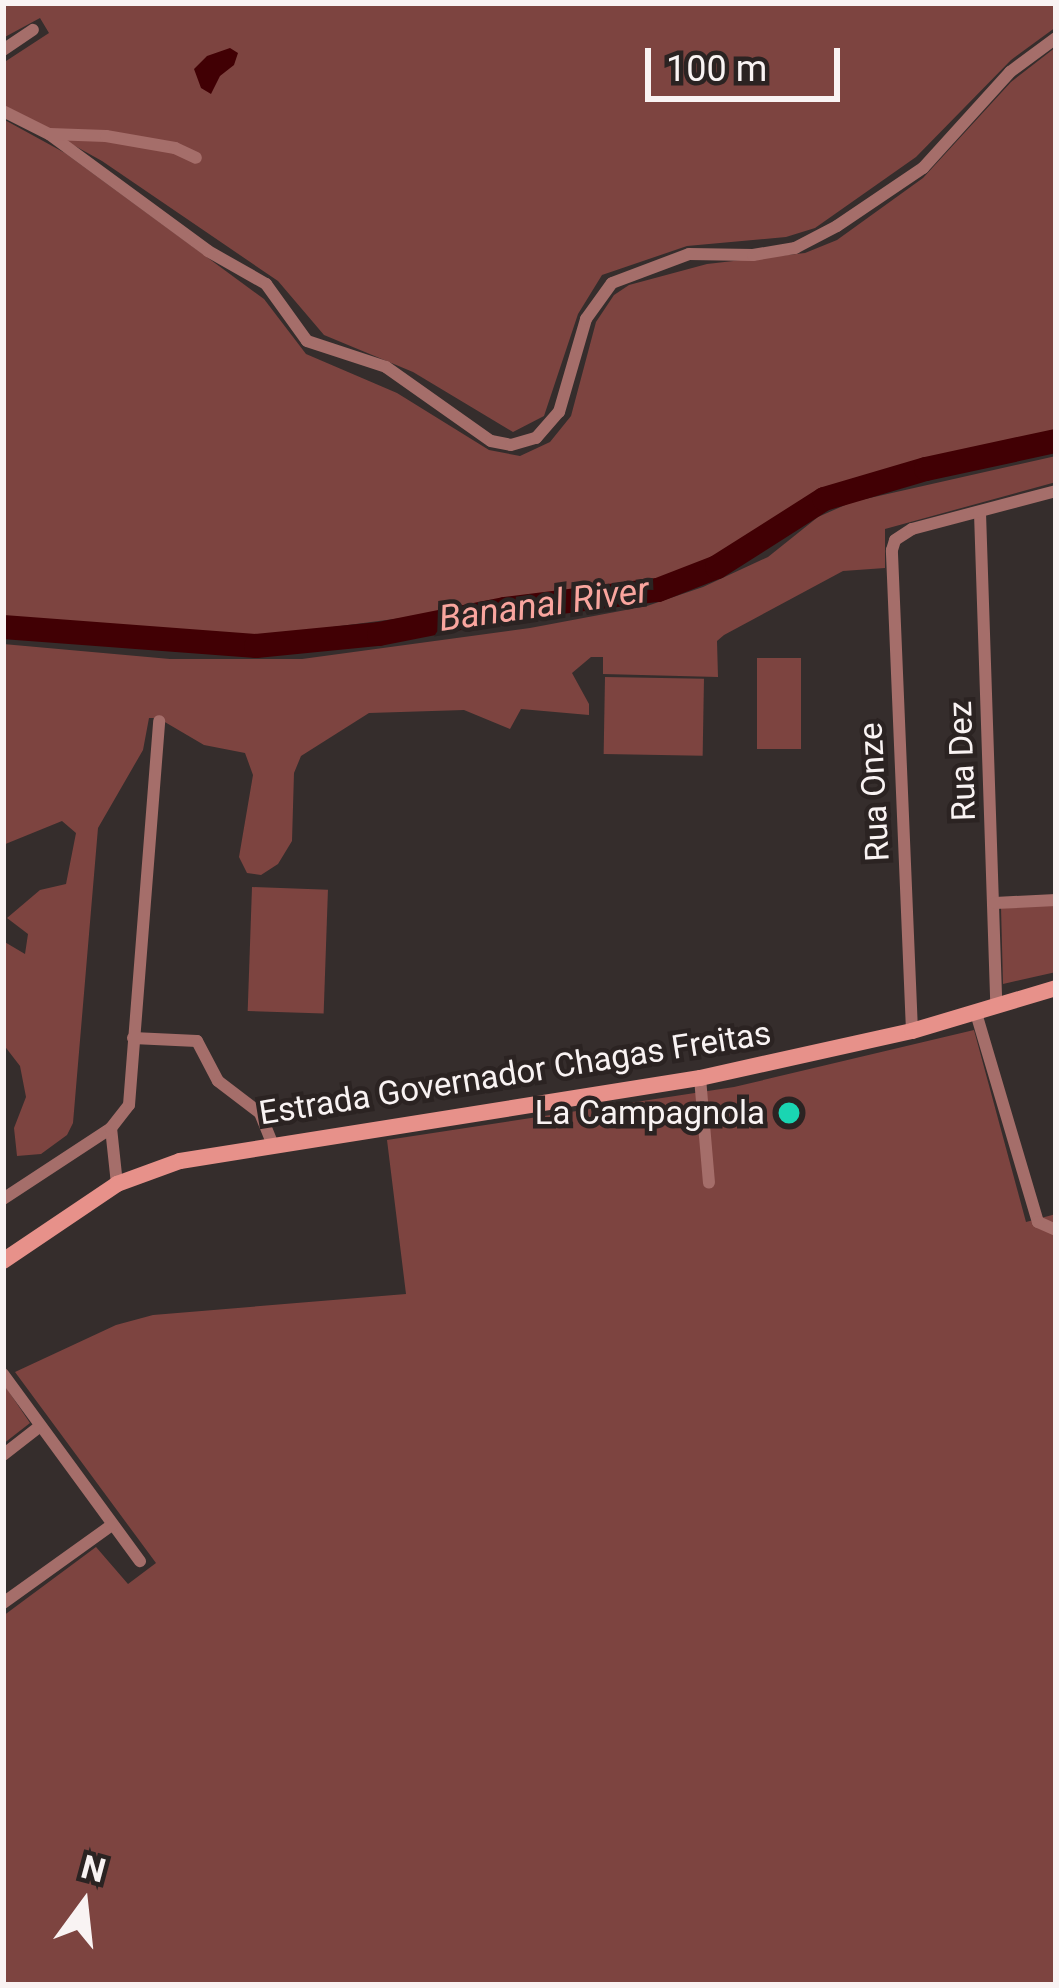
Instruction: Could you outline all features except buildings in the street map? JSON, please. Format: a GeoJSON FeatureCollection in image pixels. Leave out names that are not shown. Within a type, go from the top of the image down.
{"type":"FeatureCollection","features":[{"type":"Feature","properties":{"kind":"main road","name":"Estrada Governador Chagas Freitas"},"geometry":{"type":"LineString","coordinates":[[3,1261],[117,1184],[179,1161],[272,1142],[700,1078],[911,1031],[1056,988]]}},
{"type":"Feature","properties":{"kind":"street"},"geometry":{"type":"LineString","coordinates":[[3,50],[33,30]]}},
{"type":"Feature","properties":{"kind":"street"},"geometry":{"type":"LineString","coordinates":[[3,111],[49,134],[208,251],[278,294],[307,341],[386,367],[491,441],[511,445],[536,438],[559,412],[586,320],[612,283],[689,254],[753,255],[794,248],[837,226],[923,168],[1010,72],[1056,38]]}},
{"type":"Feature","properties":{"kind":"street"},"geometry":{"type":"LineString","coordinates":[[49,134],[106,136],[175,148],[196,158]]}},
{"type":"Feature","properties":{"kind":"street"},"geometry":{"type":"LineString","coordinates":[[980,512],[1056,491]]}},
{"type":"Feature","properties":{"kind":"street","name":"Rua Onze"},"geometry":{"type":"LineString","coordinates":[[911,1031],[892,550],[895,540],[912,530],[980,512]]}},
{"type":"Feature","properties":{"kind":"street","name":"Rua Dez"},"geometry":{"type":"LineString","coordinates":[[980,512],[996,1007]]}},
{"type":"Feature","properties":{"kind":"street"},"geometry":{"type":"LineString","coordinates":[[3,1199],[111,1129],[124,1115],[132,1092],[159,721]]}},
{"type":"Feature","properties":{"kind":"street"},"geometry":{"type":"LineString","coordinates":[[995,903],[1056,900]]}},
{"type":"Feature","properties":{"kind":"street"},"geometry":{"type":"LineString","coordinates":[[976,1012],[1037,1222],[1056,1230]]}},
{"type":"Feature","properties":{"kind":"street"},"geometry":{"type":"LineString","coordinates":[[133,1038],[197,1041],[218,1081],[260,1113],[272,1142]]}},
{"type":"Feature","properties":{"kind":"street"},"geometry":{"type":"LineString","coordinates":[[700,1078],[709,1183]]}},
{"type":"Feature","properties":{"kind":"street"},"geometry":{"type":"LineString","coordinates":[[111,1129],[117,1184]]}},
{"type":"Feature","properties":{"kind":"street"},"geometry":{"type":"LineString","coordinates":[[3,1374],[140,1561]]}},
{"type":"Feature","properties":{"kind":"street"},"geometry":{"type":"LineString","coordinates":[[3,1455],[39,1427]]}},
{"type":"Feature","properties":{"kind":"street"},"geometry":{"type":"LineString","coordinates":[[3,1603],[112,1525]]}},
{"type":"Feature","properties":{"kind":"shaded area"},"geometry":{"type":"Polygon","coordinates":[[[3,3],[1056,3],[1056,27],[1011,60],[916,157],[815,228],[786,237],[687,246],[602,275],[578,314],[544,416],[513,432],[413,372],[324,335],[278,281],[102,161],[3,106],[3,63],[49,33],[40,18],[3,38],[3,3]]]}},
{"type":"Feature","properties":{"kind":"shaded area"},"geometry":{"type":"Polygon","coordinates":[[[1056,47],[1056,433],[828,486],[712,557],[668,578],[619,590],[263,636],[3,617],[3,119],[65,153],[264,299],[306,354],[397,393],[489,450],[520,456],[550,442],[571,416],[596,322],[614,295],[629,285],[707,264],[805,253],[837,240],[923,178],[1011,82],[1056,47]]]}},
{"type":"Feature","properties":{"kind":"shaded area"},"geometry":{"type":"Polygon","coordinates":[[[230,48],[238,53],[234,65],[220,76],[211,94],[201,88],[194,69],[207,56],[230,48]]]}},
{"type":"Feature","properties":{"kind":"shaded area"},"geometry":{"type":"Polygon","coordinates":[[[1056,456],[1056,482],[885,529],[885,568],[843,571],[724,635],[717,641],[718,677],[603,674],[603,657],[591,657],[572,673],[589,704],[589,715],[521,709],[510,729],[464,710],[369,713],[301,756],[294,773],[292,841],[278,864],[261,875],[247,873],[239,857],[253,775],[245,753],[204,745],[158,718],[149,718],[143,750],[98,828],[73,1123],[67,1135],[41,1154],[17,1156],[14,1128],[26,1097],[20,1066],[3,1044],[3,941],[25,954],[28,934],[7,918],[40,890],[66,884],[76,833],[62,821],[3,845],[3,644],[170,659],[302,659],[530,628],[647,606],[703,587],[768,557],[818,517],[852,502],[1056,456]]]}},
{"type":"Feature","properties":{"kind":"shaded area"},"geometry":{"type":"Polygon","coordinates":[[[757,658],[801,658],[801,749],[757,749],[757,658]]]}},
{"type":"Feature","properties":{"kind":"shaded area"},"geometry":{"type":"Polygon","coordinates":[[[605,677],[704,679],[703,756],[604,754],[605,677]]]}},
{"type":"Feature","properties":{"kind":"shaded area"},"geometry":{"type":"Polygon","coordinates":[[[252,887],[328,890],[324,1014],[248,1011],[252,887]]]}},
{"type":"Feature","properties":{"kind":"shaded area"},"geometry":{"type":"Polygon","coordinates":[[[1056,903],[1056,972],[1003,984],[1001,907],[1056,903]]]}},
{"type":"Feature","properties":{"kind":"shaded area"},"geometry":{"type":"Polygon","coordinates":[[[974,1030],[1026,1222],[1056,1214],[1056,1985],[3,1985],[3,1616],[96,1547],[128,1584],[156,1563],[15,1372],[116,1325],[153,1315],[406,1294],[387,1140],[734,1087],[974,1030]]]}},
{"type":"Feature","properties":{"kind":"shaded area"},"geometry":{"type":"Polygon","coordinates":[[[3,1383],[30,1423],[3,1444],[3,1383]]]}},
{"type":"Feature","properties":{"kind":"waterway","name":"Bananal River"},"geometry":{"type":"LineString","coordinates":[[3,627],[256,646],[379,634],[505,609],[658,590],[717,567],[824,499],[926,469],[1056,441]]}},
{"type":"Feature","properties":{"kind":"place","name":"La Campagnola"},"geometry":{"type":"Point","coordinates":[789,1113]}}]}
